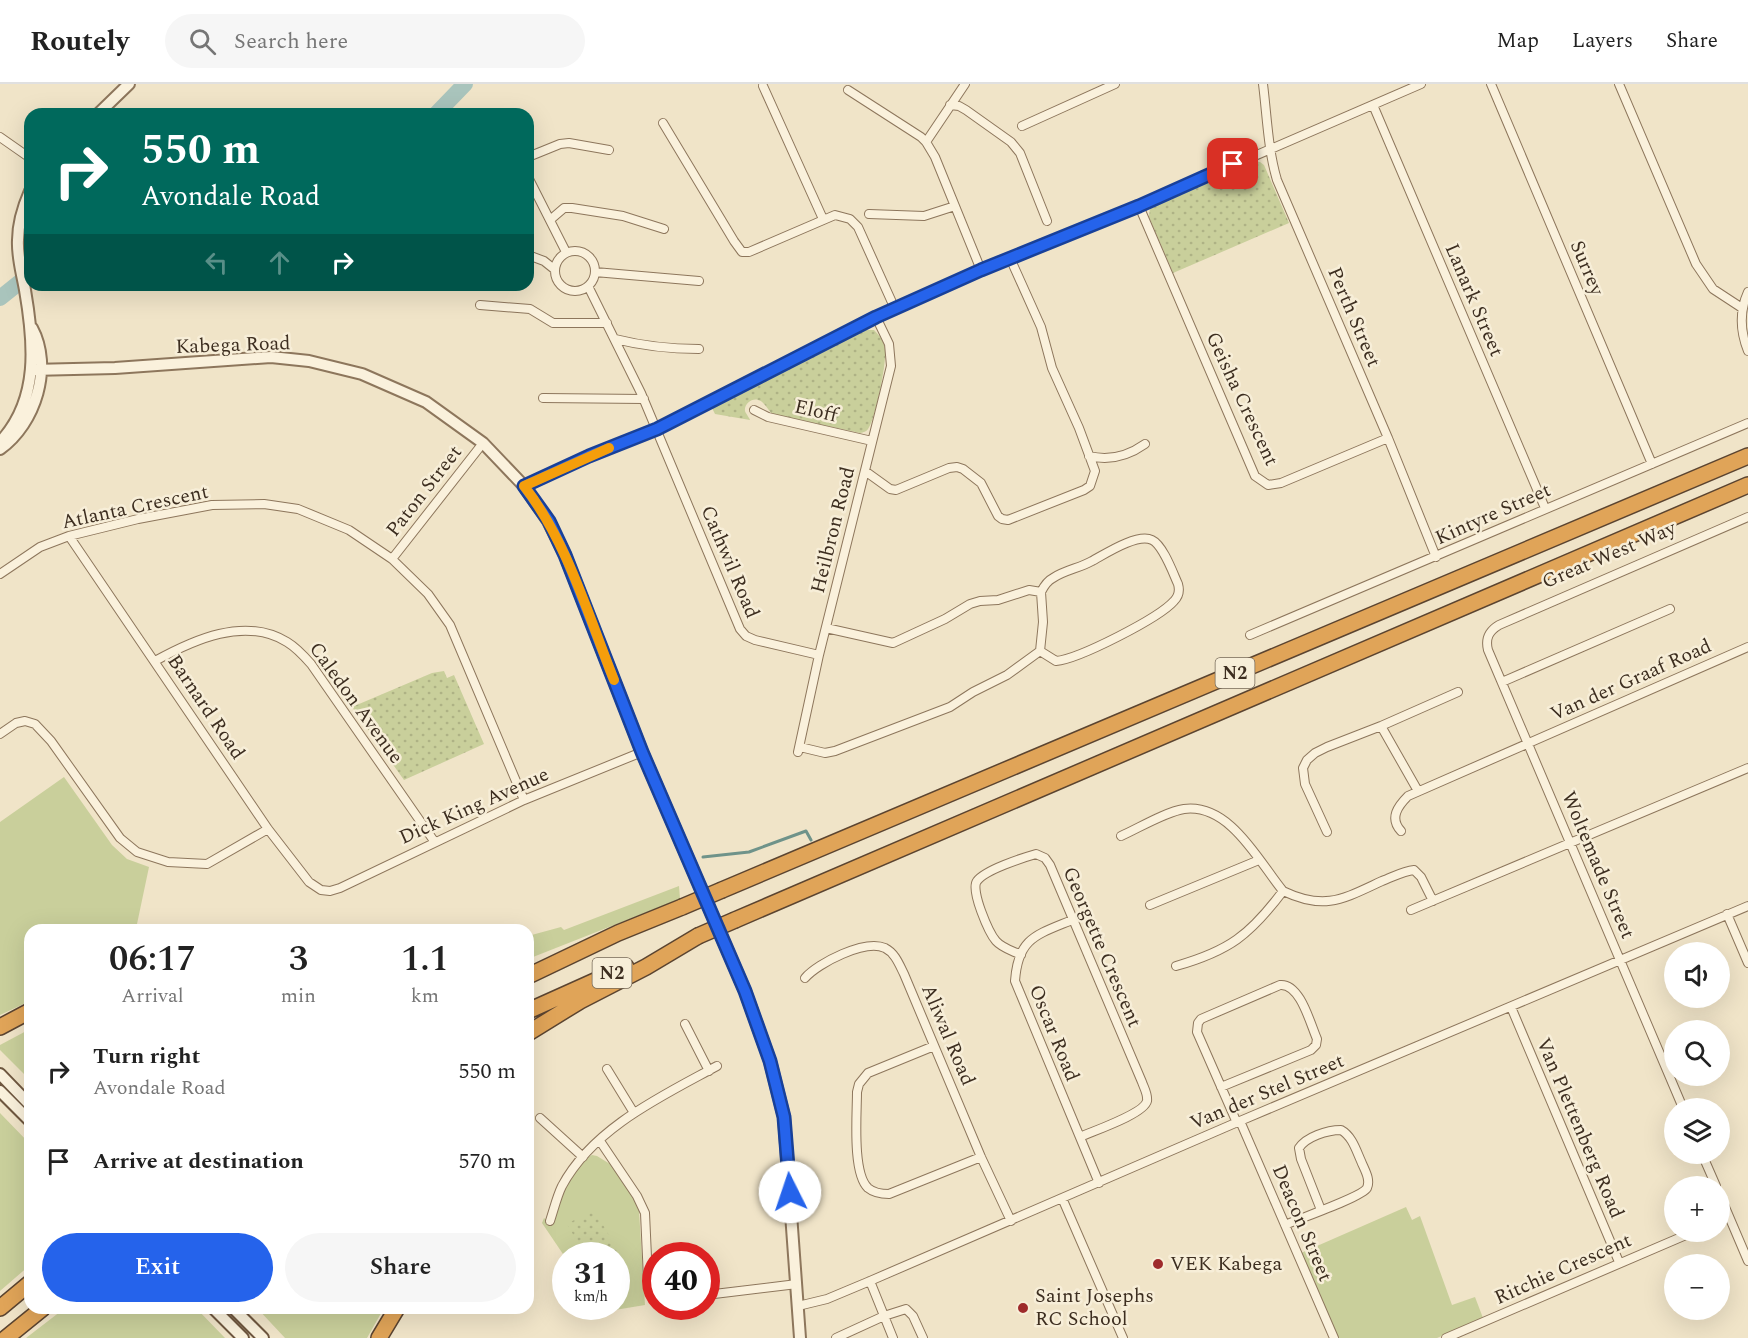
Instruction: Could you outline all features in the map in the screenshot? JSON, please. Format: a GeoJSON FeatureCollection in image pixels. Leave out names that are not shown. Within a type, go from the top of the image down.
{"type":"FeatureCollection","features":[{"type":"Feature","properties":{"kind":"highway","name":"N2"},"geometry":{"type":"LineString","coordinates":[[534,973],[618,933],[1748,456]]}},
{"type":"Feature","properties":{"kind":"highway","name":"N2"},"geometry":{"type":"LineString","coordinates":[[534,1008],[1748,485]]}},
{"type":"Feature","properties":{"kind":"highway"},"geometry":{"type":"LineString","coordinates":[[534,968],[618,933]]}},
{"type":"Feature","properties":{"kind":"highway"},"geometry":{"type":"LineString","coordinates":[[534,1029],[580,1001],[646,967],[698,936]]}},
{"type":"Feature","properties":{"kind":"highway"},"geometry":{"type":"LineString","coordinates":[[1,1027],[24,1014]]}},
{"type":"Feature","properties":{"kind":"highway"},"geometry":{"type":"LineString","coordinates":[[0,1308],[24,1288]]}},
{"type":"Feature","properties":{"kind":"highway"},"geometry":{"type":"LineString","coordinates":[[6,1338],[36,1314]]}},
{"type":"Feature","properties":{"kind":"highway"},"geometry":{"type":"LineString","coordinates":[[379,1338],[393,1314]]}},
{"type":"Feature","properties":{"kind":"street"},"geometry":{"type":"LineString","coordinates":[[104,108],[129,84]]}},
{"type":"Feature","properties":{"kind":"street"},"geometry":{"type":"LineString","coordinates":[[926,142],[965,84]]}},
{"type":"Feature","properties":{"kind":"street"},"geometry":{"type":"LineString","coordinates":[[1022,126],[1115,84]]}},
{"type":"Feature","properties":{"kind":"street","name":"Perth Street"},"geometry":{"type":"LineString","coordinates":[[1263,84],[1271,159],[1277,180],[1388,438],[1436,557]]}},
{"type":"Feature","properties":{"kind":"street"},"geometry":{"type":"LineString","coordinates":[[524,486],[589,456],[657,429],[876,317],[981,270],[1139,206],[1421,84]]}},
{"type":"Feature","properties":{"kind":"street","name":"Surrey"},"geometry":{"type":"LineString","coordinates":[[1491,84],[1652,464]]}},
{"type":"Feature","properties":{"kind":"street"},"geometry":{"type":"LineString","coordinates":[[1619,84],[1696,264],[1713,289],[1742,308]]}},
{"type":"Feature","properties":{"kind":"street"},"geometry":{"type":"LineString","coordinates":[[763,86],[823,219]]}},
{"type":"Feature","properties":{"kind":"street"},"geometry":{"type":"LineString","coordinates":[[848,90],[926,142],[956,206],[981,270]]}},
{"type":"Feature","properties":{"kind":"street"},"geometry":{"type":"LineString","coordinates":[[951,105],[966,110],[1011,142],[1020,153],[1047,221]]}},
{"type":"Feature","properties":{"kind":"street","name":"Lanark Street"},"geometry":{"type":"LineString","coordinates":[[1373,105],[1545,508]]}},
{"type":"Feature","properties":{"kind":"street"},"geometry":{"type":"LineString","coordinates":[[663,123],[742,252],[749,252],[835,215],[850,219],[858,226],[895,309]]}},
{"type":"Feature","properties":{"kind":"street"},"geometry":{"type":"LineString","coordinates":[[0,137],[24,154]]}},
{"type":"Feature","properties":{"kind":"street"},"geometry":{"type":"LineString","coordinates":[[534,155],[560,144],[569,143],[609,150]]}},
{"type":"Feature","properties":{"kind":"street"},"geometry":{"type":"LineString","coordinates":[[534,189],[566,252]]}},
{"type":"Feature","properties":{"kind":"street"},"geometry":{"type":"LineString","coordinates":[[869,214],[924,216],[956,206]]}},
{"type":"Feature","properties":{"kind":"street","name":"Geisha Crescent"},"geometry":{"type":"LineString","coordinates":[[1139,206],[1256,476],[1268,484],[1281,483],[1388,438]]}},
{"type":"Feature","properties":{"kind":"street"},"geometry":{"type":"LineString","coordinates":[[24,208],[19,223],[18,240],[24,285]]}},
{"type":"Feature","properties":{"kind":"street"},"geometry":{"type":"LineString","coordinates":[[550,220],[564,208],[572,208],[623,216],[664,229]]}},
{"type":"Feature","properties":{"kind":"street"},"geometry":{"type":"LineString","coordinates":[[577,250],[586,254],[593,262],[595,272],[588,286],[578,291],[563,287],[556,279],[554,269],[558,259],[566,252],[577,250]]}},
{"type":"Feature","properties":{"kind":"street"},"geometry":{"type":"LineString","coordinates":[[534,257],[544,261],[554,269]]}},
{"type":"Feature","properties":{"kind":"street"},"geometry":{"type":"LineString","coordinates":[[865,471],[890,489],[896,490],[949,468],[963,469],[981,483],[998,516],[1008,520],[1090,486],[1095,471],[1048,358],[1041,327],[1010,258]]}},
{"type":"Feature","properties":{"kind":"street"},"geometry":{"type":"LineString","coordinates":[[595,272],[699,281]]}},
{"type":"Feature","properties":{"kind":"street","name":"Cathwil Road"},"geometry":{"type":"LineString","coordinates":[[588,286],[644,399],[740,629],[746,636],[755,640],[819,655]]}},
{"type":"Feature","properties":{"kind":"street"},"geometry":{"type":"LineString","coordinates":[[0,449],[13,438],[27,418],[37,394],[39,344],[31,325],[25,291]]}},
{"type":"Feature","properties":{"kind":"street"},"geometry":{"type":"LineString","coordinates":[[1748,292],[1742,308],[1741,328],[1748,351]]}},
{"type":"Feature","properties":{"kind":"street"},"geometry":{"type":"LineString","coordinates":[[480,305],[530,309],[553,323],[607,323]]}},
{"type":"Feature","properties":{"kind":"street","name":"Heilbron Road"},"geometry":{"type":"LineString","coordinates":[[876,317],[889,344],[891,366],[819,655],[799,750],[825,753],[835,751],[941,711],[1007,675],[1040,651]]}},
{"type":"Feature","properties":{"kind":"street"},"geometry":{"type":"LineString","coordinates":[[615,339],[667,349],[699,349]]}},
{"type":"Feature","properties":{"kind":"street"},"geometry":{"type":"LineString","coordinates":[[623,356],[638,345]]}},
{"type":"Feature","properties":{"kind":"street","name":"Kabega Road"},"geometry":{"type":"LineString","coordinates":[[37,370],[115,368],[271,357],[309,361],[363,374],[426,402],[483,443],[524,486],[549,521],[565,555],[642,752],[732,959],[770,1061],[784,1117],[800,1338]]}},
{"type":"Feature","properties":{"kind":"street"},"geometry":{"type":"LineString","coordinates":[[0,442],[13,426],[37,370]]}},
{"type":"Feature","properties":{"kind":"street"},"geometry":{"type":"LineString","coordinates":[[543,398],[644,399]]}},
{"type":"Feature","properties":{"kind":"street","name":"Eloff"},"geometry":{"type":"LineString","coordinates":[[754,410],[768,417],[872,441]]}},
{"type":"Feature","properties":{"kind":"street","name":"Kintyre Street"},"geometry":{"type":"LineString","coordinates":[[1250,634],[1748,423]]}},
{"type":"Feature","properties":{"kind":"street","name":"Paton Street"},"geometry":{"type":"LineString","coordinates":[[392,559],[483,443]]}},
{"type":"Feature","properties":{"kind":"street"},"geometry":{"type":"LineString","coordinates":[[1089,456],[1099,459],[1120,456],[1145,444]]}},
{"type":"Feature","properties":{"kind":"street","name":"Atlanta Crescent"},"geometry":{"type":"LineString","coordinates":[[0,574],[40,547],[69,536],[138,519],[212,505],[264,504],[298,510],[349,530],[392,559],[428,594],[450,625],[524,800]]}},
{"type":"Feature","properties":{"kind":"street","name":"Great West Way"},"geometry":{"type":"LineString","coordinates":[[1488,634],[1499,625],[1748,518]]}},
{"type":"Feature","properties":{"kind":"street","name":"Barnard Road"},"geometry":{"type":"LineString","coordinates":[[69,536],[268,829],[309,882],[321,890]]}},
{"type":"Feature","properties":{"kind":"street"},"geometry":{"type":"LineString","coordinates":[[1147,538],[1160,546],[1180,590],[1175,600],[1140,626],[1069,658],[1056,661],[1040,651],[1043,622],[1041,592],[1051,579],[1062,573],[1131,542],[1147,538]]}},
{"type":"Feature","properties":{"kind":"street"},"geometry":{"type":"LineString","coordinates":[[826,628],[893,643],[945,619],[970,604],[998,600],[1029,590],[1041,592]]}},
{"type":"Feature","properties":{"kind":"street"},"geometry":{"type":"LineString","coordinates":[[1502,682],[1670,609]]}},
{"type":"Feature","properties":{"kind":"street","name":"Caledon Avenue"},"geometry":{"type":"LineString","coordinates":[[155,661],[186,644],[207,636],[228,632],[260,633],[288,642],[311,664],[434,842]]}},
{"type":"Feature","properties":{"kind":"street","name":"Woltemade Street"},"geometry":{"type":"LineString","coordinates":[[1488,634],[1486,644],[1488,650],[1679,1098]]}},
{"type":"Feature","properties":{"kind":"street","name":"Van der Graaf Road"},"geometry":{"type":"LineString","coordinates":[[1418,791],[1748,647]]}},
{"type":"Feature","properties":{"kind":"street"},"geometry":{"type":"LineString","coordinates":[[1328,832],[1305,784],[1303,768],[1307,760],[1328,747],[1458,692]]}},
{"type":"Feature","properties":{"kind":"street"},"geometry":{"type":"LineString","coordinates":[[0,734],[16,723],[25,721],[35,724],[51,741],[120,838],[137,852],[168,862],[207,864],[268,829]]}},
{"type":"Feature","properties":{"kind":"street"},"geometry":{"type":"LineString","coordinates":[[1381,726],[1418,791],[1403,801],[1396,813],[1394,818],[1401,831]]}},
{"type":"Feature","properties":{"kind":"street","name":"Dick King Avenue"},"geometry":{"type":"LineString","coordinates":[[321,890],[330,891],[340,888],[524,800],[642,752]]}},
{"type":"Feature","properties":{"kind":"street"},"geometry":{"type":"LineString","coordinates":[[1411,910],[1748,768]]}},
{"type":"Feature","properties":{"kind":"street"},"geometry":{"type":"LineString","coordinates":[[1121,836],[1173,812],[1186,809],[1202,811],[1224,820],[1234,828],[1283,891],[1319,903],[1361,891],[1404,872],[1414,870],[1421,876],[1432,901]]}},
{"type":"Feature","properties":{"kind":"street","name":"Georgette Crescent"},"geometry":{"type":"LineString","coordinates":[[1021,955],[1002,946],[994,938],[975,892],[977,881],[983,876],[1036,854],[1050,865],[1147,1098],[1146,1104],[1135,1113],[1080,1137]]}},
{"type":"Feature","properties":{"kind":"street"},"geometry":{"type":"LineString","coordinates":[[1150,904],[1259,860]]}},
{"type":"Feature","properties":{"kind":"street"},"geometry":{"type":"LineString","coordinates":[[1176,966],[1216,952],[1243,937],[1269,910],[1283,891]]}},
{"type":"Feature","properties":{"kind":"street","name":"Van der Stel Street"},"geometry":{"type":"LineString","coordinates":[[798,1306],[827,1299],[870,1281],[1748,906]]}},
{"type":"Feature","properties":{"kind":"street"},"geometry":{"type":"LineString","coordinates":[[1727,914],[1748,963]]}},
{"type":"Feature","properties":{"kind":"street"},"geometry":{"type":"LineString","coordinates":[[1021,955],[1029,941],[1072,920]]}},
{"type":"Feature","properties":{"kind":"street","name":"Aliwal Road"},"geometry":{"type":"LineString","coordinates":[[805,978],[825,963],[870,945],[885,948],[893,954],[904,974],[981,1157],[1011,1221]]}},
{"type":"Feature","properties":{"kind":"street","name":"Oscar Road"},"geometry":{"type":"LineString","coordinates":[[1021,955],[1016,970],[1017,990],[1099,1183]]}},
{"type":"Feature","properties":{"kind":"street","name":"Deacon Street"},"geometry":{"type":"LineString","coordinates":[[1221,1087],[1311,1050],[1316,1045],[1317,1039],[1293,988],[1286,984],[1280,985],[1202,1019],[1198,1023],[1197,1032],[1221,1087],[1285,1225],[1334,1338]]}},
{"type":"Feature","properties":{"kind":"street","name":"Van Plettenberg Road"},"geometry":{"type":"LineString","coordinates":[[1511,1007],[1619,1262]]}},
{"type":"Feature","properties":{"kind":"street"},"geometry":{"type":"LineString","coordinates":[[685,1024],[709,1071]]}},
{"type":"Feature","properties":{"kind":"street"},"geometry":{"type":"LineString","coordinates":[[934,1046],[868,1073],[859,1084],[856,1092],[858,1169],[864,1182],[873,1191],[890,1194],[981,1157]]}},
{"type":"Feature","properties":{"kind":"street"},"geometry":{"type":"LineString","coordinates":[[550,1221],[561,1187],[583,1157],[600,1141],[634,1113],[717,1066]]}},
{"type":"Feature","properties":{"kind":"street"},"geometry":{"type":"LineString","coordinates":[[607,1069],[634,1113]]}},
{"type":"Feature","properties":{"kind":"street"},"geometry":{"type":"LineString","coordinates":[[0,1074],[24,1099]]}},
{"type":"Feature","properties":{"kind":"street"},"geometry":{"type":"LineString","coordinates":[[0,1091],[24,1115]]}},
{"type":"Feature","properties":{"kind":"street"},"geometry":{"type":"LineString","coordinates":[[540,1118],[583,1157]]}},
{"type":"Feature","properties":{"kind":"street"},"geometry":{"type":"LineString","coordinates":[[1285,1225],[1321,1210],[1364,1192],[1369,1182],[1350,1138],[1341,1130],[1333,1130],[1316,1136],[1304,1142],[1299,1148],[1321,1210]]}},
{"type":"Feature","properties":{"kind":"street"},"geometry":{"type":"LineString","coordinates":[[600,1141],[637,1196],[645,1213],[646,1242]]}},
{"type":"Feature","properties":{"kind":"street"},"geometry":{"type":"LineString","coordinates":[[1062,1198],[1123,1338]]}},
{"type":"Feature","properties":{"kind":"street"},"geometry":{"type":"LineString","coordinates":[[1730,1218],[1748,1261]]}},
{"type":"Feature","properties":{"kind":"street","name":"Ritchie Crescent"},"geometry":{"type":"LineString","coordinates":[[1446,1338],[1668,1242]]}},
{"type":"Feature","properties":{"kind":"street"},"geometry":{"type":"LineString","coordinates":[[870,1281],[893,1338]]}},
{"type":"Feature","properties":{"kind":"street"},"geometry":{"type":"LineString","coordinates":[[720,1293],[797,1284]]}},
{"type":"Feature","properties":{"kind":"street"},"geometry":{"type":"LineString","coordinates":[[836,1338],[902,1310],[908,1310],[913,1316],[923,1338]]}},
{"type":"Feature","properties":{"kind":"street"},"geometry":{"type":"LineString","coordinates":[[219,1314],[243,1338]]}},
{"type":"Feature","properties":{"kind":"street"},"geometry":{"type":"LineString","coordinates":[[239,1314],[263,1338]]}},
{"type":"Feature","properties":{"kind":"green space"},"geometry":{"type":"Polygon","coordinates":[[[1251,161],[1264,165],[1289,223],[1173,273],[1149,217],[1150,208],[1156,202],[1251,161]]]}},
{"type":"Feature","properties":{"kind":"green space"},"geometry":{"type":"Polygon","coordinates":[[[863,330],[874,330],[884,344],[885,350],[877,403],[871,424],[866,431],[860,433],[772,414],[762,402],[756,400],[749,402],[745,408],[750,420],[715,414],[712,408],[863,330]]]}},
{"type":"Feature","properties":{"kind":"green space"},"geometry":{"type":"Polygon","coordinates":[[[444,671],[447,678],[454,675],[484,744],[404,780],[352,707],[432,673],[444,671]]]}},
{"type":"Feature","properties":{"kind":"green space"},"geometry":{"type":"Polygon","coordinates":[[[64,777],[112,845],[127,859],[149,867],[137,924],[24,924],[24,1004],[0,1015],[0,822],[64,777]]]}},
{"type":"Feature","properties":{"kind":"green space"},"geometry":{"type":"Polygon","coordinates":[[[679,886],[680,899],[534,957],[534,934],[561,927],[564,930],[679,886]]]}},
{"type":"Feature","properties":{"kind":"green space"},"geometry":{"type":"Polygon","coordinates":[[[24,1032],[24,1074],[0,1050],[0,1045],[24,1032]]]}},
{"type":"Feature","properties":{"kind":"green space"},"geometry":{"type":"Polygon","coordinates":[[[0,1113],[24,1138],[24,1270],[0,1291],[0,1113]]]}},
{"type":"Feature","properties":{"kind":"green space"},"geometry":{"type":"Polygon","coordinates":[[[592,1155],[610,1164],[631,1193],[639,1211],[642,1306],[630,1308],[630,1242],[555,1242],[542,1223],[544,1218],[552,1225],[562,1196],[572,1176],[584,1160],[592,1155]]]}},
{"type":"Feature","properties":{"kind":"green space"},"geometry":{"type":"Polygon","coordinates":[[[1406,1207],[1412,1220],[1420,1216],[1452,1305],[1475,1297],[1483,1318],[1437,1338],[1338,1338],[1301,1253],[1406,1207]]]}},
{"type":"Feature","properties":{"kind":"green space"},"geometry":{"type":"Polygon","coordinates":[[[594,1209],[613,1242],[577,1242],[567,1224],[594,1209]]]}},
{"type":"Feature","properties":{"kind":"green space"},"geometry":{"type":"Polygon","coordinates":[[[57,1314],[202,1314],[225,1338],[26,1338],[57,1314]]]}},
{"type":"Feature","properties":{"kind":"green space"},"geometry":{"type":"Polygon","coordinates":[[[263,1314],[381,1314],[367,1338],[285,1338],[263,1314]]]}},
{"type":"Feature","properties":{"kind":"waterway"},"geometry":{"type":"LineString","coordinates":[[442,108],[465,84]]}},
{"type":"Feature","properties":{"kind":"waterway"},"geometry":{"type":"LineString","coordinates":[[0,298],[24,279]]}},
{"type":"Feature","properties":{"kind":"waterway"},"geometry":{"type":"LineString","coordinates":[[703,857],[749,852],[806,831],[811,840]]}},
{"type":"Feature","properties":{"kind":"slow traffic"},"geometry":{"type":"LineString","coordinates":[[609,448],[524,486],[549,521],[565,555],[614,680]]}},
{"type":"Feature","properties":{"kind":"place","name":"VEK Kabega"},"geometry":{"type":"Point","coordinates":[1158,1264]}},
{"type":"Feature","properties":{"kind":"place","name":"Saint Josephs RC School"},"geometry":{"type":"Point","coordinates":[1023,1308]}},
{"type":"Feature","properties":{"kind":"route"},"geometry":{"type":"LineString","coordinates":[[790,1192],[784,1117],[770,1061],[745,991],[642,752],[565,555],[549,521],[524,486],[589,456],[657,429],[876,317],[981,270],[1139,206],[1233,164]]}}]}
